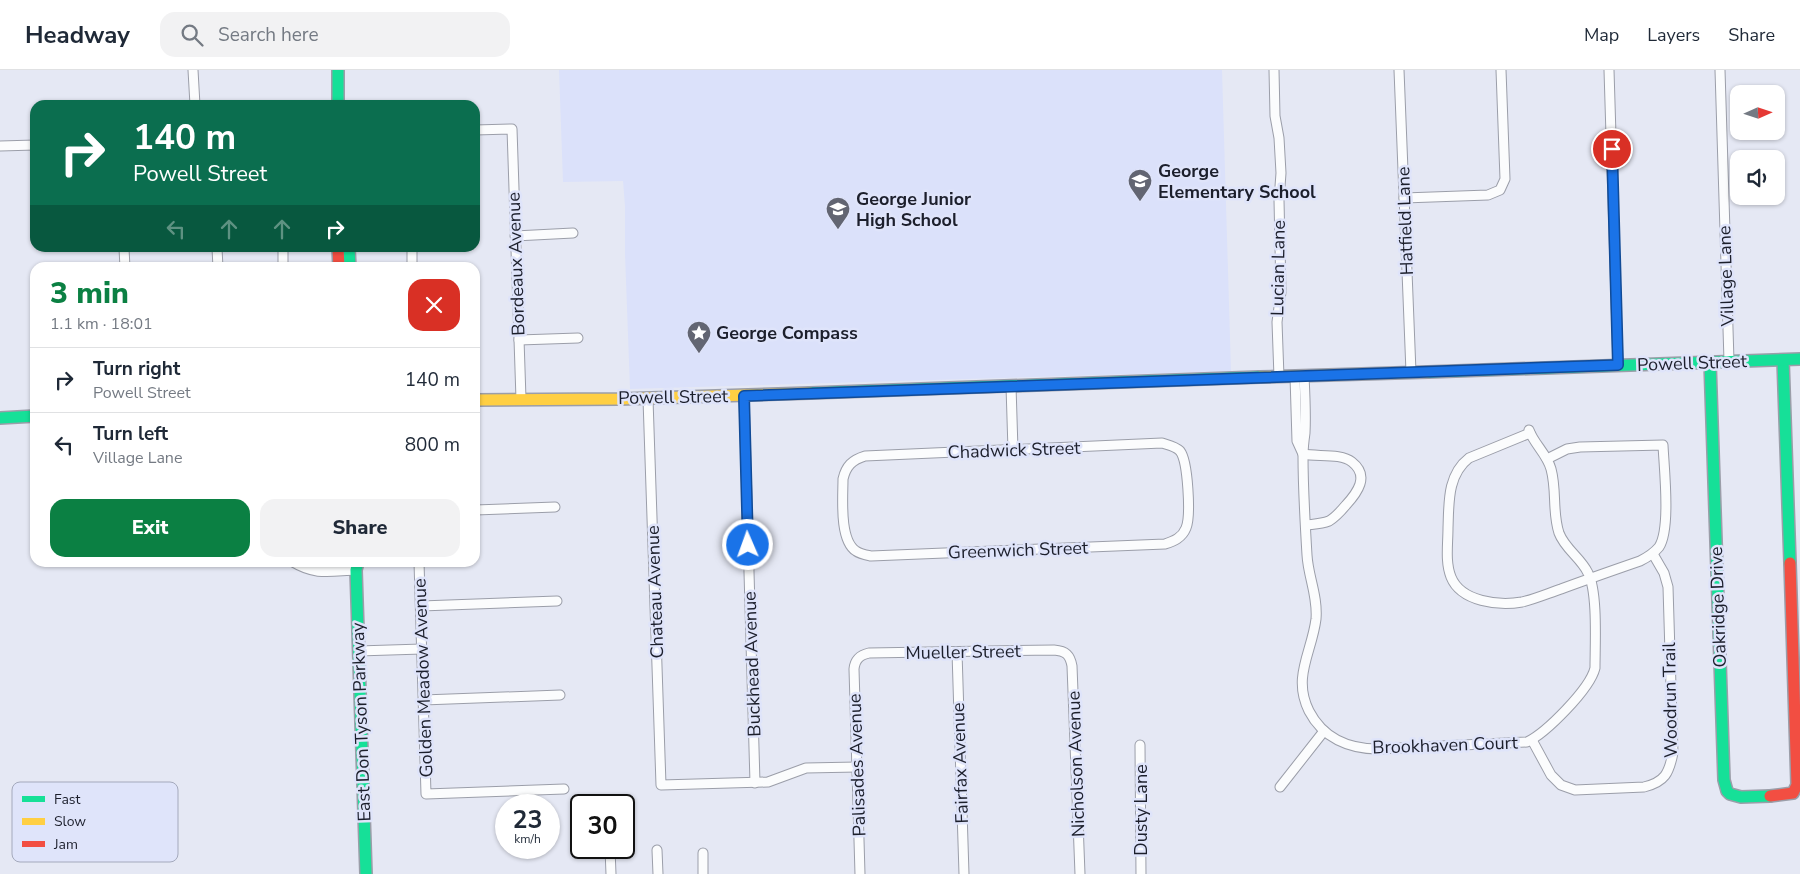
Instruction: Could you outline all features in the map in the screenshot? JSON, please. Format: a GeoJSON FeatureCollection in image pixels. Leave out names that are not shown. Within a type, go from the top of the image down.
{"type":"FeatureCollection","features":[{"type":"Feature","properties":{"kind":"street"},"geometry":{"type":"LineString","coordinates":[[193,70],[194,100]]}},
{"type":"Feature","properties":{"kind":"street"},"geometry":{"type":"LineString","coordinates":[[338,70],[338,100]]}},
{"type":"Feature","properties":{"kind":"street","name":"Lucian Lane"},"geometry":{"type":"LineString","coordinates":[[1274,70],[1275,116],[1279,138],[1281,173],[1279,200],[1281,292],[1277,322],[1279,377]]}},
{"type":"Feature","properties":{"kind":"street","name":"Hatfield Lane"},"geometry":{"type":"LineString","coordinates":[[1399,70],[1411,372]]}},
{"type":"Feature","properties":{"kind":"street"},"geometry":{"type":"LineString","coordinates":[[1404,198],[1488,195],[1500,190],[1505,179],[1501,70]]}},
{"type":"Feature","properties":{"kind":"street"},"geometry":{"type":"LineString","coordinates":[[1609,70],[1618,365]]}},
{"type":"Feature","properties":{"kind":"street","name":"Village Lane"},"geometry":{"type":"LineString","coordinates":[[1720,70],[1729,361]]}},
{"type":"Feature","properties":{"kind":"street","name":"Bordeaux Avenue"},"geometry":{"type":"LineString","coordinates":[[480,130],[512,129],[521,399]]}},
{"type":"Feature","properties":{"kind":"street"},"geometry":{"type":"LineString","coordinates":[[0,146],[30,145]]}},
{"type":"Feature","properties":{"kind":"street"},"geometry":{"type":"LineString","coordinates":[[515,236],[573,233]]}},
{"type":"Feature","properties":{"kind":"street"},"geometry":{"type":"LineString","coordinates":[[519,340],[578,338]]}},
{"type":"Feature","properties":{"kind":"street","name":"Powell Street"},"geometry":{"type":"LineString","coordinates":[[480,400],[648,399],[1800,359]]}},
{"type":"Feature","properties":{"kind":"street"},"geometry":{"type":"LineString","coordinates":[[1783,360],[1797,696]]}},
{"type":"Feature","properties":{"kind":"street","name":"Oakridge Drive"},"geometry":{"type":"LineString","coordinates":[[1710,362],[1724,780],[1725,788],[1730,793],[1738,796],[1786,795],[1793,793],[1797,785],[1797,696]]}},
{"type":"Feature","properties":{"kind":"street","name":"Brookhaven Court"},"geometry":{"type":"LineString","coordinates":[[1299,376],[1305,423],[1303,454],[1307,556],[1314,592],[1316,617],[1314,633],[1304,663],[1302,686],[1309,711],[1324,731],[1342,743],[1363,749],[1519,743],[1532,740],[1546,730],[1585,688],[1593,675],[1595,658],[1594,594],[1591,578],[1582,563],[1563,541],[1560,534],[1554,514],[1554,480],[1548,459],[1530,431],[1475,455],[1463,462],[1459,468],[1449,498],[1447,562],[1452,579],[1457,587],[1472,597],[1493,602],[1515,603],[1591,578]]}},
{"type":"Feature","properties":{"kind":"street"},"geometry":{"type":"LineString","coordinates":[[1010,386],[1013,450]]}},
{"type":"Feature","properties":{"kind":"street","name":"Buckhead Avenue"},"geometry":{"type":"LineString","coordinates":[[744,396],[755,783]]}},
{"type":"Feature","properties":{"kind":"street","name":"Chateau Avenue"},"geometry":{"type":"LineString","coordinates":[[648,399],[661,786],[755,783]]}},
{"type":"Feature","properties":{"kind":"street"},"geometry":{"type":"LineString","coordinates":[[0,418],[30,416]]}},
{"type":"Feature","properties":{"kind":"street","name":"Chadwick Street"},"geometry":{"type":"LineString","coordinates":[[854,550],[848,543],[845,532],[843,479],[845,470],[857,458],[865,456],[1162,444],[1179,450],[1184,458],[1188,517],[1186,528],[1181,537]]}},
{"type":"Feature","properties":{"kind":"street"},"geometry":{"type":"LineString","coordinates":[[1548,459],[1567,449],[1580,447],[1663,445],[1666,527],[1660,546],[1652,554],[1640,561],[1591,578]]}},
{"type":"Feature","properties":{"kind":"street"},"geometry":{"type":"LineString","coordinates":[[1303,454],[1315,457],[1341,456],[1347,458],[1357,467],[1361,481],[1357,492],[1336,516],[1325,522],[1306,525]]}},
{"type":"Feature","properties":{"kind":"street"},"geometry":{"type":"LineString","coordinates":[[480,510],[555,507]]}},
{"type":"Feature","properties":{"kind":"street","name":"Greenwich Street"},"geometry":{"type":"LineString","coordinates":[[854,550],[871,556],[1165,544],[1181,537]]}},
{"type":"Feature","properties":{"kind":"street","name":"Woodrun Trail"},"geometry":{"type":"LineString","coordinates":[[1532,740],[1551,775],[1561,785],[1575,790],[1644,787],[1655,784],[1665,776],[1671,766],[1674,753],[1668,587],[1664,573],[1652,554]]}},
{"type":"Feature","properties":{"kind":"street"},"geometry":{"type":"LineString","coordinates":[[300,567],[316,572],[345,567]]}},
{"type":"Feature","properties":{"kind":"street","name":"East Don Tyson Parkway"},"geometry":{"type":"LineString","coordinates":[[356,567],[366,874]]}},
{"type":"Feature","properties":{"kind":"street","name":"Golden Meadow Avenue"},"geometry":{"type":"LineString","coordinates":[[419,567],[426,794],[564,789]]}},
{"type":"Feature","properties":{"kind":"street"},"geometry":{"type":"LineString","coordinates":[[420,606],[557,601]]}},
{"type":"Feature","properties":{"kind":"street"},"geometry":{"type":"LineString","coordinates":[[358,652],[422,649]]}},
{"type":"Feature","properties":{"kind":"street","name":"Mueller Street"},"geometry":{"type":"LineString","coordinates":[[858,657],[869,653],[1054,650],[1067,654]]}},
{"type":"Feature","properties":{"kind":"street","name":"Fairfax Avenue"},"geometry":{"type":"LineString","coordinates":[[957,652],[964,874]]}},
{"type":"Feature","properties":{"kind":"street","name":"Nicholson Avenue"},"geometry":{"type":"LineString","coordinates":[[1067,654],[1072,666],[1080,874]]}},
{"type":"Feature","properties":{"kind":"street","name":"Palisades Avenue"},"geometry":{"type":"LineString","coordinates":[[858,657],[854,669],[860,874]]}},
{"type":"Feature","properties":{"kind":"street"},"geometry":{"type":"LineString","coordinates":[[423,700],[560,695]]}},
{"type":"Feature","properties":{"kind":"street"},"geometry":{"type":"LineString","coordinates":[[1280,787],[1324,731]]}},
{"type":"Feature","properties":{"kind":"street","name":"Dusty Lane"},"geometry":{"type":"LineString","coordinates":[[1140,745],[1141,874]]}},
{"type":"Feature","properties":{"kind":"street"},"geometry":{"type":"LineString","coordinates":[[755,783],[768,782],[806,768],[857,767]]}},
{"type":"Feature","properties":{"kind":"street"},"geometry":{"type":"LineString","coordinates":[[657,850],[658,874]]}},
{"type":"Feature","properties":{"kind":"street"},"geometry":{"type":"LineString","coordinates":[[703,853],[704,874]]}},
{"type":"Feature","properties":{"kind":"street"},"geometry":{"type":"LineString","coordinates":[[610,859],[611,874]]}},
{"type":"Feature","properties":{"kind":"shaded area","name":"George Junior High School"},"geometry":{"type":"Polygon","coordinates":[[[559,70],[1222,70],[1231,371],[630,389],[623,181],[563,182],[559,70]]]}},
{"type":"Feature","properties":{"kind":"traffic: fast"},"geometry":{"type":"LineString","coordinates":[[338,70],[338,100]]}},
{"type":"Feature","properties":{"kind":"traffic: fast"},"geometry":{"type":"LineString","coordinates":[[349,252],[350,262]]}},
{"type":"Feature","properties":{"kind":"traffic: fast"},"geometry":{"type":"LineString","coordinates":[[1428,372],[1800,359]]}},
{"type":"Feature","properties":{"kind":"traffic: fast"},"geometry":{"type":"LineString","coordinates":[[1783,360],[1790,563]]}},
{"type":"Feature","properties":{"kind":"traffic: fast"},"geometry":{"type":"LineString","coordinates":[[1710,362],[1724,780],[1727,791],[1730,794],[1741,797],[1770,796]]}},
{"type":"Feature","properties":{"kind":"traffic: fast"},"geometry":{"type":"LineString","coordinates":[[810,393],[1260,377]]}},
{"type":"Feature","properties":{"kind":"traffic: fast"},"geometry":{"type":"LineString","coordinates":[[0,418],[30,416]]}},
{"type":"Feature","properties":{"kind":"traffic: fast"},"geometry":{"type":"LineString","coordinates":[[357,567],[366,874]]}},
{"type":"Feature","properties":{"kind":"traffic: slow"},"geometry":{"type":"LineString","coordinates":[[1260,377],[1428,372]]}},
{"type":"Feature","properties":{"kind":"traffic: slow"},"geometry":{"type":"LineString","coordinates":[[480,400],[619,399],[810,393]]}},
{"type":"Feature","properties":{"kind":"traffic: jam"},"geometry":{"type":"LineString","coordinates":[[338,252],[339,262]]}},
{"type":"Feature","properties":{"kind":"traffic: jam"},"geometry":{"type":"LineString","coordinates":[[1770,796],[1793,793],[1797,785],[1790,563]]}},
{"type":"Feature","properties":{"kind":"place","name":"George Elementary School"},"geometry":{"type":"Point","coordinates":[1140,202]}},
{"type":"Feature","properties":{"kind":"place","name":"George Junior High School"},"geometry":{"type":"Point","coordinates":[838,230]}},
{"type":"Feature","properties":{"kind":"place","name":"George Compass"},"geometry":{"type":"Point","coordinates":[699,354]}},
{"type":"Feature","properties":{"kind":"route"},"geometry":{"type":"LineString","coordinates":[[748,545],[744,396],[1618,365],[1612,149]]}}]}
